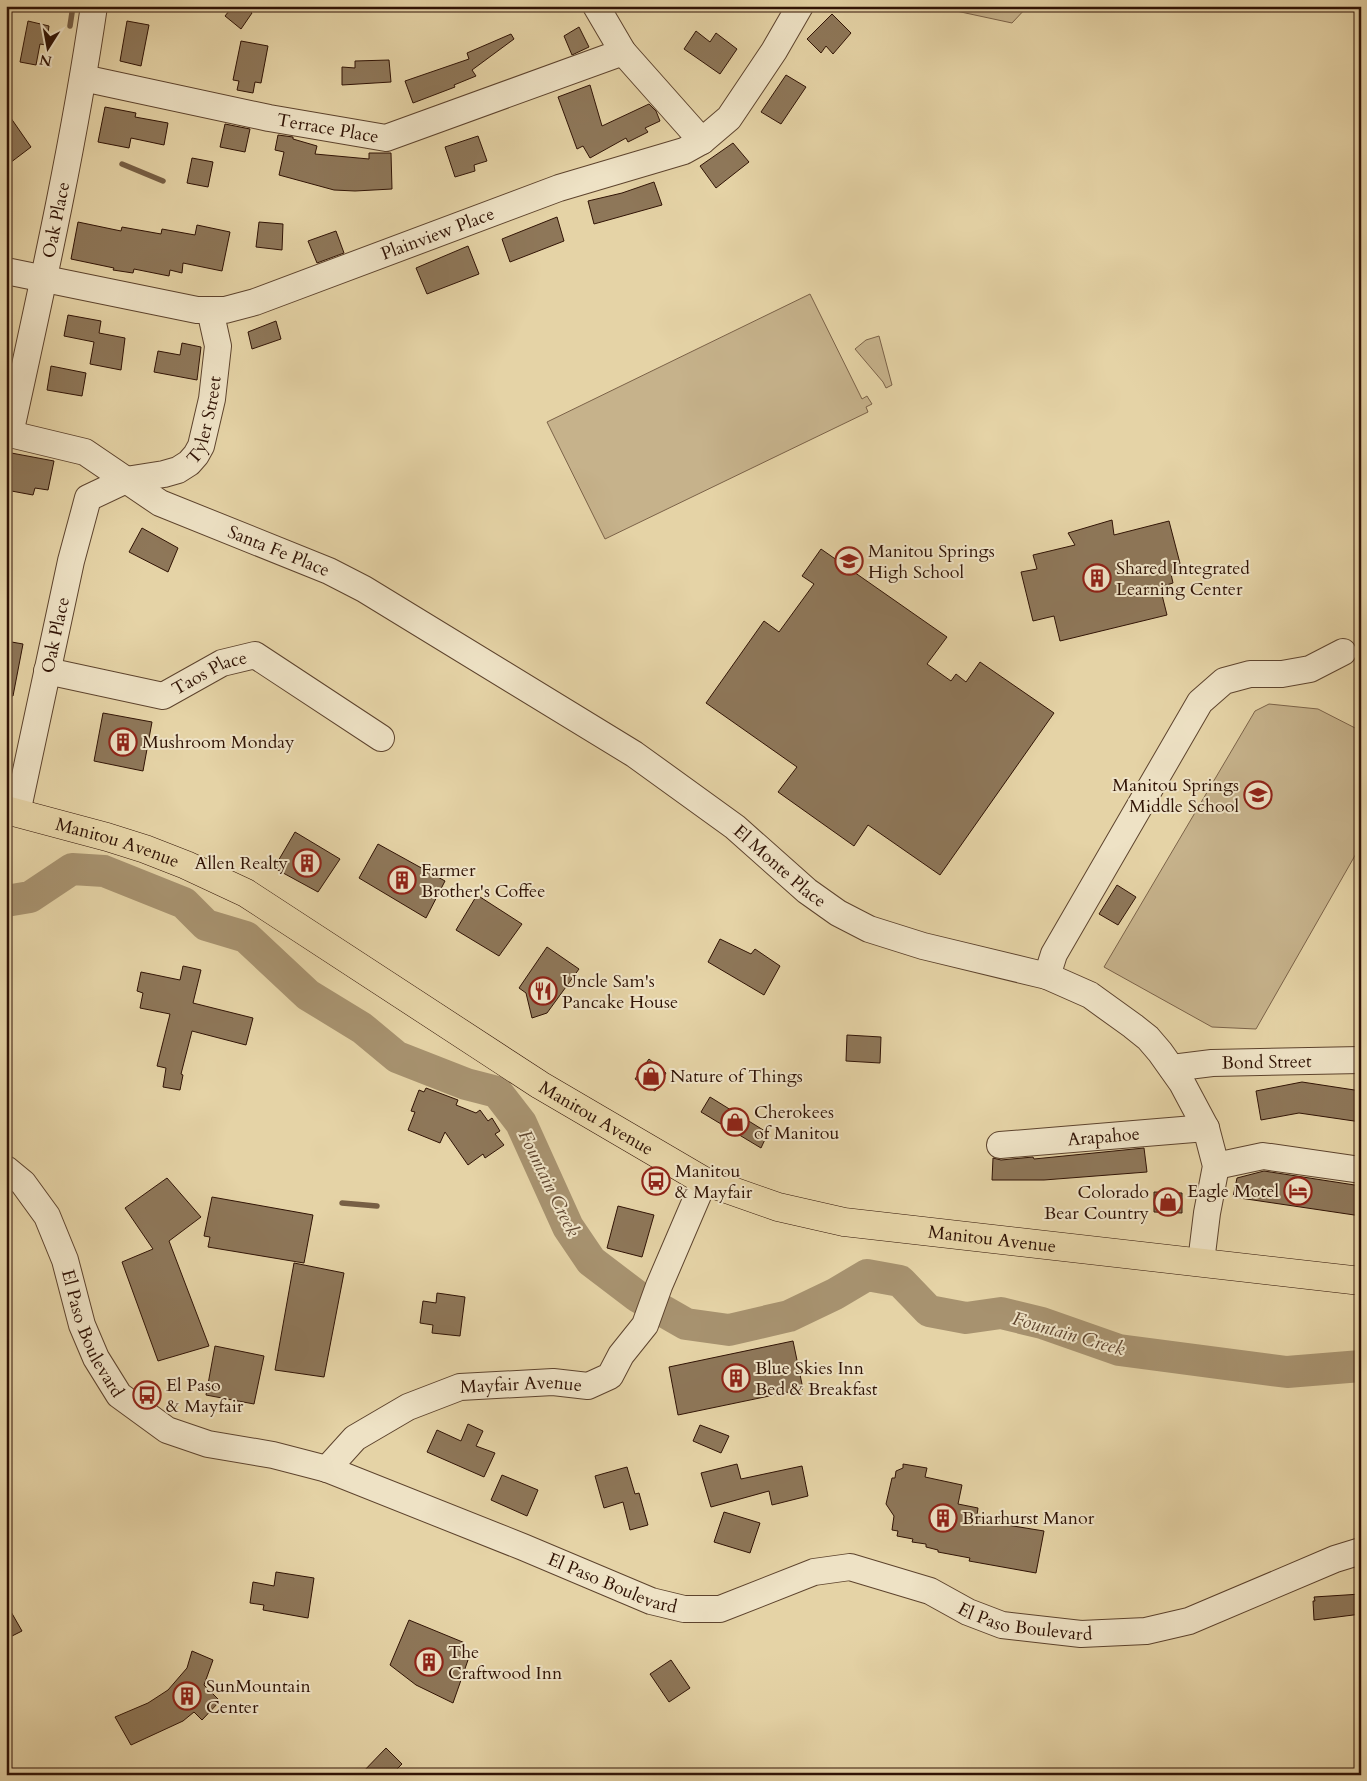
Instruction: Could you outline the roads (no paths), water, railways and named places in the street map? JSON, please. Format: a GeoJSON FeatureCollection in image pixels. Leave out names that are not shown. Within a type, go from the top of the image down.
{"type":"FeatureCollection","features":[{"type":"Feature","properties":{"kind":"main road","name":"Manitou Avenue"},"geometry":{"type":"LineString","coordinates":[[12,812],[107,836],[145,849],[186,865],[246,893],[540,1085],[704,1180],[778,1207],[844,1222],[1361,1281]]}},
{"type":"Feature","properties":{"kind":"street","name":"Oak Place"},"geometry":{"type":"LineString","coordinates":[[8,433],[44,279],[83,78],[94,6]]}},
{"type":"Feature","properties":{"kind":"street"},"geometry":{"type":"LineString","coordinates":[[596,6],[623,52],[702,141]]}},
{"type":"Feature","properties":{"kind":"street","name":"Plainview Place"},"geometry":{"type":"LineString","coordinates":[[6,271],[183,308],[225,310],[255,302],[559,188],[684,151],[702,141],[729,118],[800,6]]}},
{"type":"Feature","properties":{"kind":"street","name":"Terrace Place"},"geometry":{"type":"LineString","coordinates":[[83,78],[269,118],[386,138],[623,52]]}},
{"type":"Feature","properties":{"kind":"street","name":"Tyler Street"},"geometry":{"type":"LineString","coordinates":[[126,480],[178,470],[189,463],[201,446],[212,399],[218,346],[210,310]]}},
{"type":"Feature","properties":{"kind":"street","name":"Santa Fe Place"},"geometry":{"type":"LineString","coordinates":[[8,433],[85,452],[160,502],[329,571],[364,588],[540,696]]}},
{"type":"Feature","properties":{"kind":"street","name":"Oak Place"},"geometry":{"type":"LineString","coordinates":[[12,812],[47,671],[71,561],[88,498],[126,480]]}},
{"type":"Feature","properties":{"kind":"street"},"geometry":{"type":"LineString","coordinates":[[1047,976],[1054,954],[1200,702],[1224,681],[1250,674],[1282,674],[1310,670],[1343,652]]}},
{"type":"Feature","properties":{"kind":"street","name":"Taos Place"},"geometry":{"type":"LineString","coordinates":[[47,671],[163,696],[222,663],[255,655],[381,738]]}},
{"type":"Feature","properties":{"kind":"street","name":"El Monte Place"},"geometry":{"type":"LineString","coordinates":[[540,696],[634,754],[735,827],[807,891],[838,913],[877,932],[923,946],[1047,976],[1070,985],[1109,1007],[1148,1038],[1182,1083],[1206,1128],[1216,1166],[1201,1262]]}},
{"type":"Feature","properties":{"kind":"street","name":"Bond Street"},"geometry":{"type":"LineString","coordinates":[[1172,1068],[1212,1063],[1361,1060]]}},
{"type":"Feature","properties":{"kind":"street","name":"Arapahoe"},"geometry":{"type":"LineString","coordinates":[[1000,1145],[1206,1128]]}},
{"type":"Feature","properties":{"kind":"street"},"geometry":{"type":"LineString","coordinates":[[1216,1166],[1262,1156],[1361,1170]]}},
{"type":"Feature","properties":{"kind":"street","name":"El Paso Boulevard"},"geometry":{"type":"LineString","coordinates":[[6,1169],[23,1183],[47,1216],[65,1260],[82,1325],[96,1358],[119,1395],[167,1430],[208,1444],[273,1455],[327,1469],[523,1547],[651,1601],[684,1609],[720,1608],[814,1572],[850,1567],[930,1591],[968,1612],[1002,1625],[1081,1634],[1146,1631],[1188,1621],[1335,1559],[1361,1551]]}},
{"type":"Feature","properties":{"kind":"street","name":"Mayfair Avenue"},"geometry":{"type":"LineString","coordinates":[[327,1469],[355,1438],[408,1407],[460,1387],[554,1382],[588,1386],[610,1376],[621,1355],[645,1325],[659,1286],[704,1180]]}},
{"type":"Feature","properties":{"kind":"waterway"},"geometry":{"type":"LineString","coordinates":[[70,26],[73,6]]}},
{"type":"Feature","properties":{"kind":"waterway"},"geometry":{"type":"LineString","coordinates":[[122,164],[163,181]]}},
{"type":"Feature","properties":{"kind":"waterway","name":"Fountain Creek"},"geometry":{"type":"LineString","coordinates":[[6,901],[30,897],[72,869],[104,871],[184,903],[206,925],[246,937],[308,995],[362,1028],[397,1057],[466,1084],[497,1092],[521,1123],[568,1227],[591,1261],[637,1296],[686,1324],[729,1330],[789,1316],[835,1294],[867,1275],[900,1281],[929,1311],[966,1318],[1001,1313],[1042,1323],[1119,1350],[1287,1372],[1361,1366]]}},
{"type":"Feature","properties":{"kind":"waterway"},"geometry":{"type":"LineString","coordinates":[[342,1203],[377,1206]]}},
{"type":"Feature","properties":{"kind":"place","name":"Manitou Springs High School"},"geometry":{"type":"Point","coordinates":[849,561]}},
{"type":"Feature","properties":{"kind":"place","name":"Shared Integrated Learning Center"},"geometry":{"type":"Point","coordinates":[1097,578]}},
{"type":"Feature","properties":{"kind":"place","name":"Mushroom Monday"},"geometry":{"type":"Point","coordinates":[123,742]}},
{"type":"Feature","properties":{"kind":"place","name":"Manitou Springs Middle School"},"geometry":{"type":"Point","coordinates":[1258,795]}},
{"type":"Feature","properties":{"kind":"place","name":"Allen Realty"},"geometry":{"type":"Point","coordinates":[307,863]}},
{"type":"Feature","properties":{"kind":"place","name":"Farmer Brother's Coffee"},"geometry":{"type":"Point","coordinates":[402,880]}},
{"type":"Feature","properties":{"kind":"place","name":"Uncle Sam's Pancake House"},"geometry":{"type":"Point","coordinates":[543,991]}},
{"type":"Feature","properties":{"kind":"place","name":"Nature of Things"},"geometry":{"type":"Point","coordinates":[651,1076]}},
{"type":"Feature","properties":{"kind":"place","name":"Cherokees of Manitou"},"geometry":{"type":"Point","coordinates":[735,1122]}},
{"type":"Feature","properties":{"kind":"place","name":"Manitou & Mayfair"},"geometry":{"type":"Point","coordinates":[656,1181]}},
{"type":"Feature","properties":{"kind":"place","name":"Eagle Motel"},"geometry":{"type":"Point","coordinates":[1298,1191]}},
{"type":"Feature","properties":{"kind":"place","name":"Colorado Bear Country"},"geometry":{"type":"Point","coordinates":[1168,1202]}},
{"type":"Feature","properties":{"kind":"place","name":"Blue Skies Inn Bed & Breakfast"},"geometry":{"type":"Point","coordinates":[736,1378]}},
{"type":"Feature","properties":{"kind":"place","name":"El Paso & Mayfair"},"geometry":{"type":"Point","coordinates":[147,1395]}},
{"type":"Feature","properties":{"kind":"place","name":"Briarhurst Manor"},"geometry":{"type":"Point","coordinates":[943,1518]}},
{"type":"Feature","properties":{"kind":"place","name":"The Craftwood Inn"},"geometry":{"type":"Point","coordinates":[429,1662]}},
{"type":"Feature","properties":{"kind":"place","name":"SunMountain Center"},"geometry":{"type":"Point","coordinates":[187,1696]}}]}
